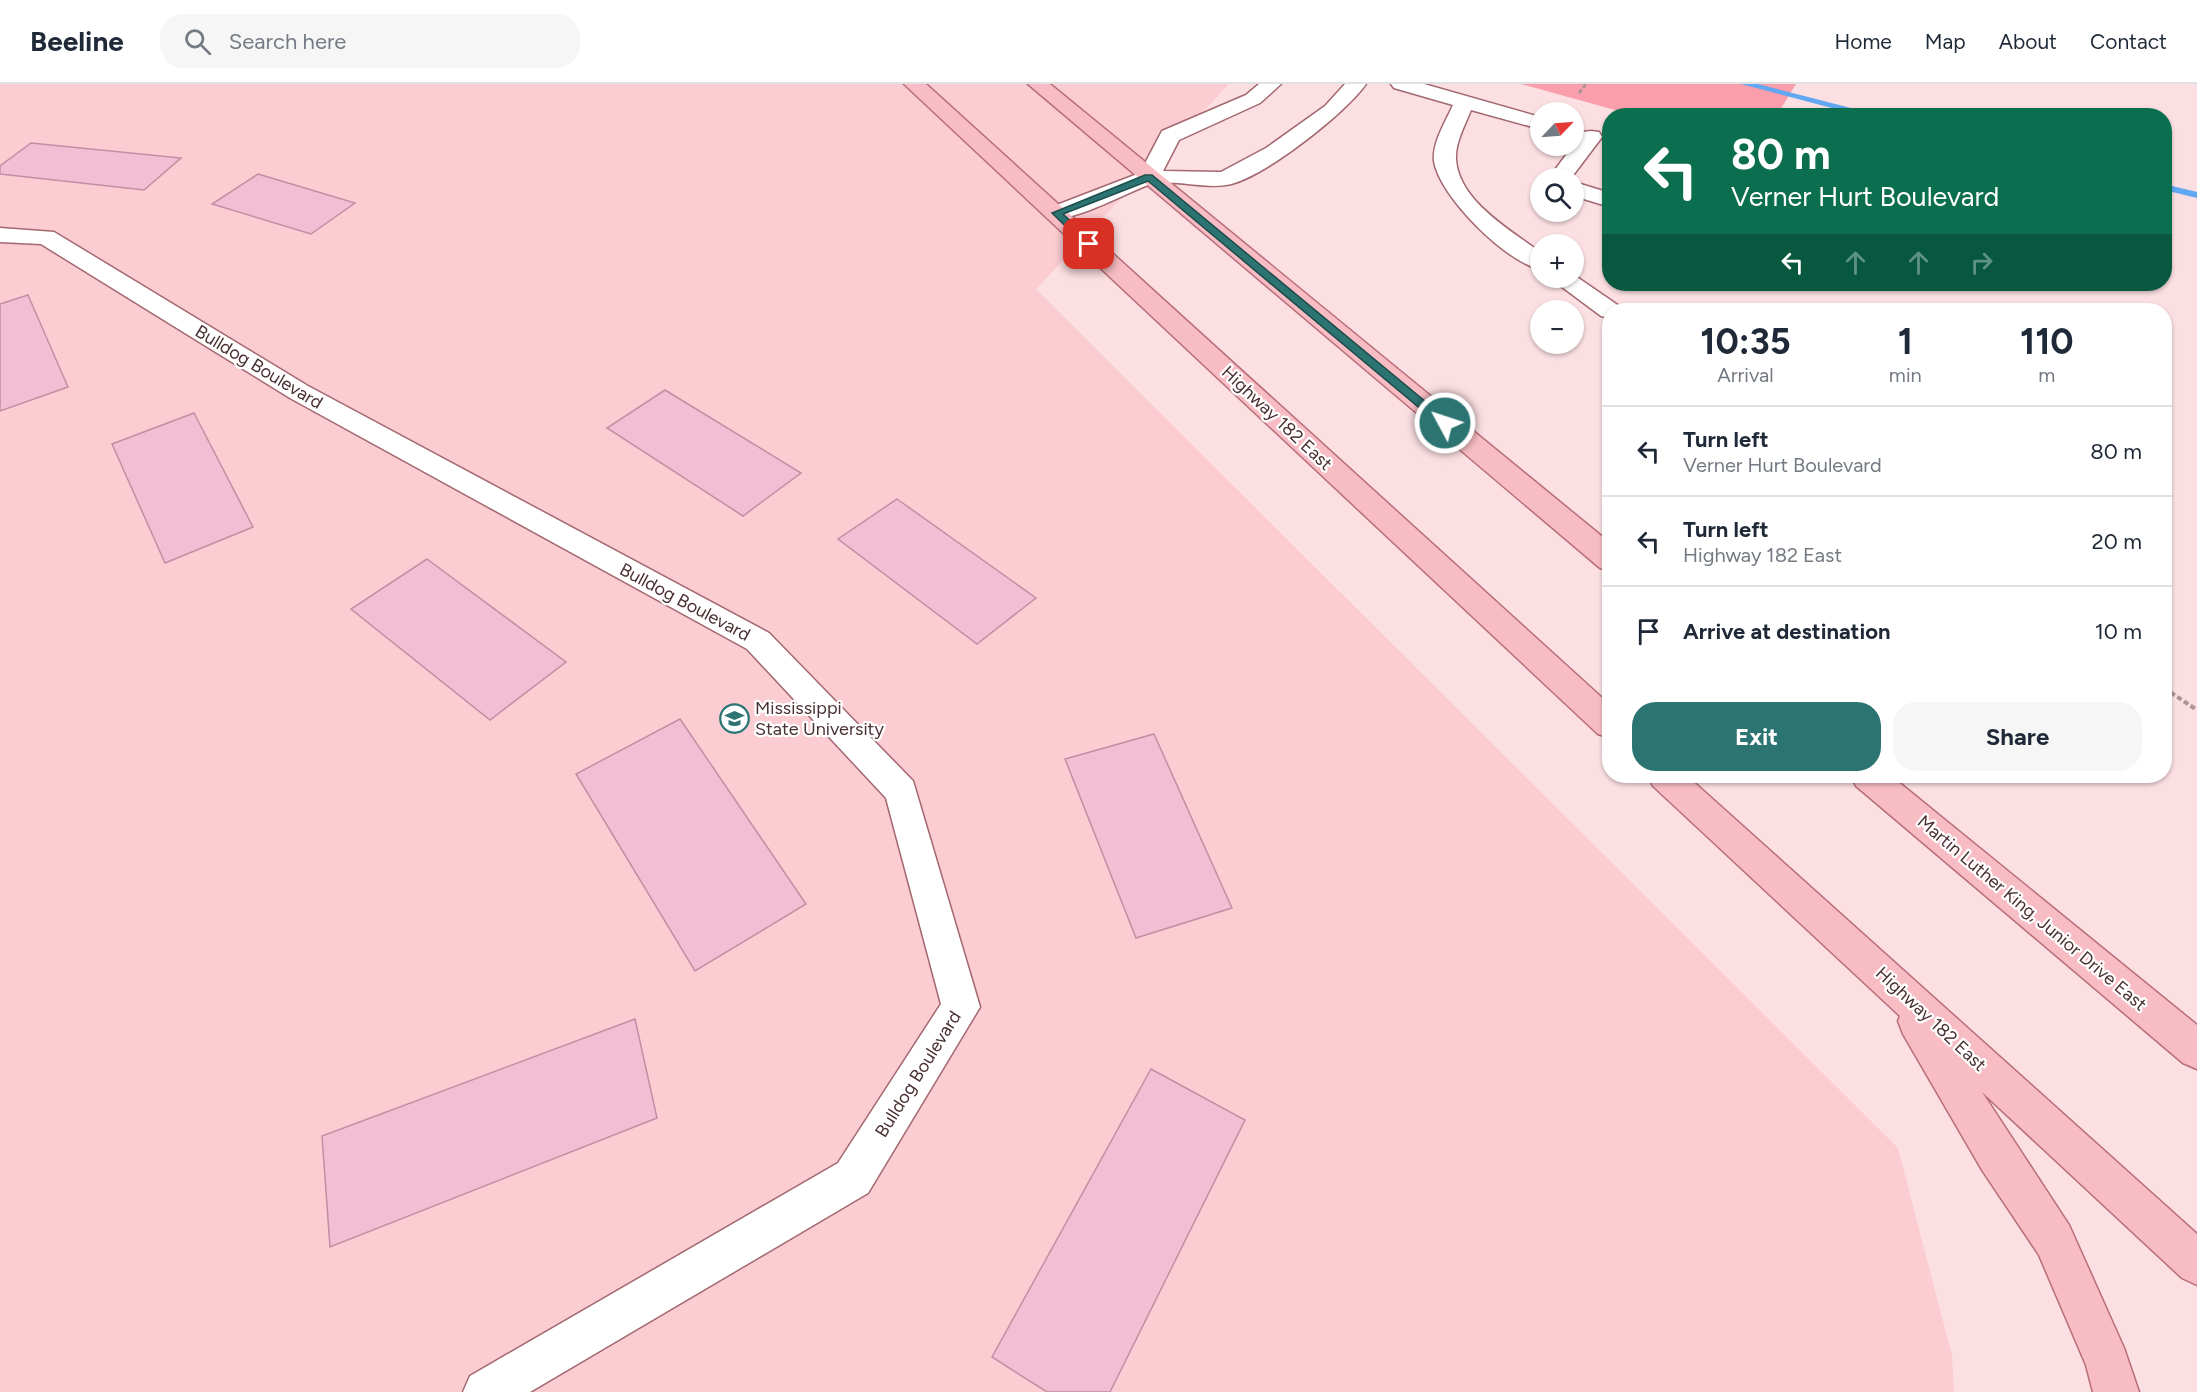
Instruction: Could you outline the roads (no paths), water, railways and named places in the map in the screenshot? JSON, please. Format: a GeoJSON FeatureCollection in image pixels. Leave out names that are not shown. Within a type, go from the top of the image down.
{"type":"FeatureCollection","features":[{"type":"Feature","properties":{"kind":"main road","name":"Highway 182 East"},"geometry":{"type":"LineString","coordinates":[[914,84],[1057,213],[1602,718]]}},
{"type":"Feature","properties":{"kind":"main road"},"geometry":{"type":"LineString","coordinates":[[1038,84],[1602,553]]}},
{"type":"Feature","properties":{"kind":"main road","name":"Highway 182 East"},"geometry":{"type":"LineString","coordinates":[[1673,783],[2197,1263]]}},
{"type":"Feature","properties":{"kind":"main road","name":"Martin Luther King, Junior Drive East"},"geometry":{"type":"LineString","coordinates":[[1876,783],[2197,1050]]}},
{"type":"Feature","properties":{"kind":"main road"},"geometry":{"type":"LineString","coordinates":[[1898,988],[1997,1155],[2054,1240],[2108,1364],[2116,1392]]}},
{"type":"Feature","properties":{"kind":"street"},"geometry":{"type":"LineString","coordinates":[[1149,177],[1170,136],[1253,99],[1271,84]]}},
{"type":"Feature","properties":{"kind":"street"},"geometry":{"type":"LineString","coordinates":[[1057,213],[1149,177],[1225,179],[1274,153],[1332,110],[1356,84]]}},
{"type":"Feature","properties":{"kind":"street"},"geometry":{"type":"LineString","coordinates":[[1401,84],[1530,120]]}},
{"type":"Feature","properties":{"kind":"street"},"geometry":{"type":"LineString","coordinates":[[1464,102],[1445,159],[1458,194],[1495,231],[1530,255]]}},
{"type":"Feature","properties":{"kind":"street"},"geometry":{"type":"LineString","coordinates":[[1568,168],[1591,137]]}},
{"type":"Feature","properties":{"kind":"street"},"geometry":{"type":"LineString","coordinates":[[1584,192],[1602,198]]}},
{"type":"Feature","properties":{"kind":"street","name":"Bulldog Boulevard"},"geometry":{"type":"LineString","coordinates":[[0,235],[46,237],[298,392],[758,641],[901,791],[961,1007],[853,1178],[486,1392]]}},
{"type":"Feature","properties":{"kind":"street"},"geometry":{"type":"LineString","coordinates":[[1577,288],[1602,306]]}},
{"type":"Feature","properties":{"kind":"waterway"},"geometry":{"type":"LineString","coordinates":[[1746,84],[1844,108]]}},
{"type":"Feature","properties":{"kind":"waterway"},"geometry":{"type":"LineString","coordinates":[[2172,189],[2197,195]]}},
{"type":"Feature","properties":{"kind":"place","name":"Mississippi State University"},"geometry":{"type":"Point","coordinates":[734,718]}}]}
